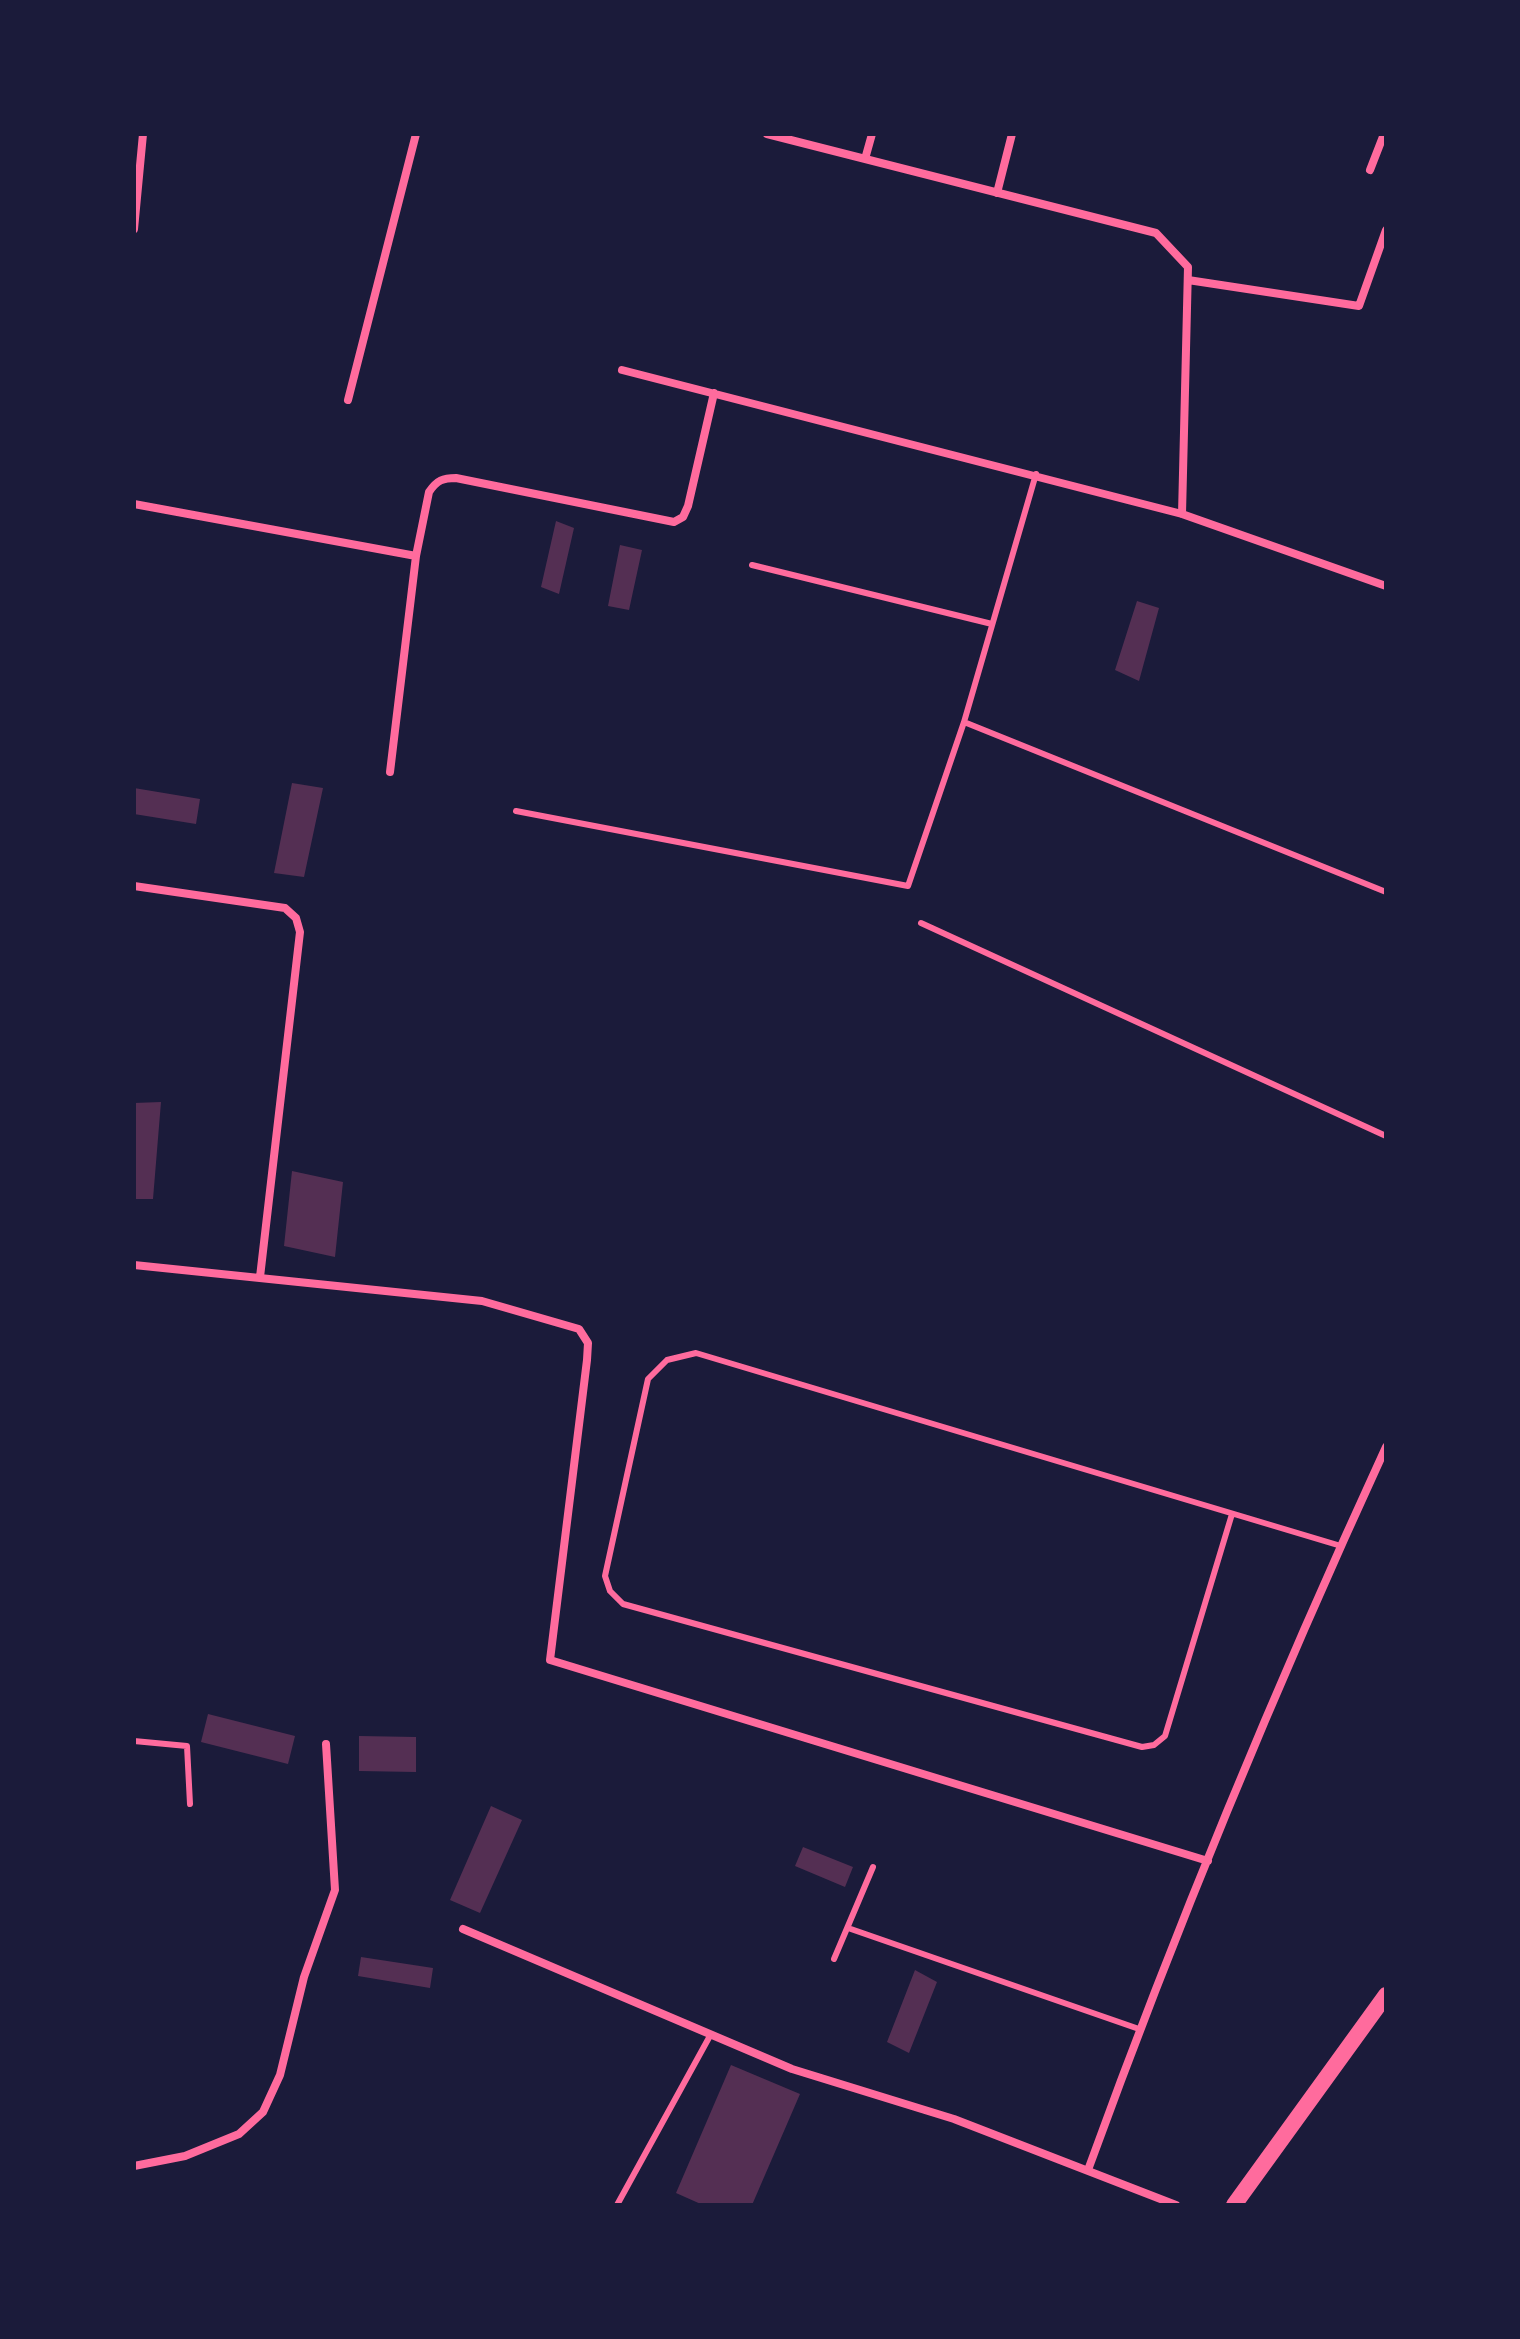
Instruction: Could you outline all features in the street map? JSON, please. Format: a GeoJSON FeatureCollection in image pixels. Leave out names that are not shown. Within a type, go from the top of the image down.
{"type":"FeatureCollection","features":[{"type":"Feature","properties":{"kind":"main road"},"geometry":{"type":"LineString","coordinates":[[1234,2205],[1386,1995]]}},
{"type":"Feature","properties":{"kind":"street"},"geometry":{"type":"LineString","coordinates":[[134,229],[143,134]]}},
{"type":"Feature","properties":{"kind":"street"},"geometry":{"type":"LineString","coordinates":[[348,400],[416,134]]}},
{"type":"Feature","properties":{"kind":"street"},"geometry":{"type":"LineString","coordinates":[[767,134],[1156,233],[1188,267],[1182,514]]}},
{"type":"Feature","properties":{"kind":"street"},"geometry":{"type":"LineString","coordinates":[[865,159],[872,134]]}},
{"type":"Feature","properties":{"kind":"street"},"geometry":{"type":"LineString","coordinates":[[997,193],[1012,134]]}},
{"type":"Feature","properties":{"kind":"street"},"geometry":{"type":"LineString","coordinates":[[1370,170],[1384,134]]}},
{"type":"Feature","properties":{"kind":"street"},"geometry":{"type":"LineString","coordinates":[[1188,280],[1359,306],[1386,230]]}},
{"type":"Feature","properties":{"kind":"street"},"geometry":{"type":"LineString","coordinates":[[622,370],[1182,514],[1386,586]]}},
{"type":"Feature","properties":{"kind":"street"},"geometry":{"type":"LineString","coordinates":[[390,772],[416,556],[429,492],[443,478],[456,478],[674,522],[683,517],[714,393]]}},
{"type":"Feature","properties":{"kind":"street"},"geometry":{"type":"LineString","coordinates":[[134,504],[416,556]]}},
{"type":"Feature","properties":{"kind":"street"},"geometry":{"type":"LineString","coordinates":[[134,886],[285,908],[296,918],[300,932],[260,1277]]}},
{"type":"Feature","properties":{"kind":"street"},"geometry":{"type":"LineString","coordinates":[[134,1265],[482,1301],[579,1329],[588,1343],[587,1360],[550,1660],[1208,1861]]}},
{"type":"Feature","properties":{"kind":"street"},"geometry":{"type":"LineString","coordinates":[[1088,2170],[1139,2029],[1296,1643],[1386,1447]]}},
{"type":"Feature","properties":{"kind":"street"},"geometry":{"type":"LineString","coordinates":[[134,2166],[185,2156],[239,2134],[263,2112],[280,2075],[304,1977],[335,1890],[326,1744]]}},
{"type":"Feature","properties":{"kind":"street"},"geometry":{"type":"LineString","coordinates":[[463,1929],[792,2069],[954,2119],[1176,2205]]}},
{"type":"Feature","properties":{"kind":"lane"},"geometry":{"type":"LineString","coordinates":[[516,811],[908,886],[964,722],[1036,474]]}},
{"type":"Feature","properties":{"kind":"lane"},"geometry":{"type":"LineString","coordinates":[[752,565],[992,624]]}},
{"type":"Feature","properties":{"kind":"lane"},"geometry":{"type":"LineString","coordinates":[[964,722],[1386,892]]}},
{"type":"Feature","properties":{"kind":"lane"},"geometry":{"type":"LineString","coordinates":[[921,923],[1386,1136]]}},
{"type":"Feature","properties":{"kind":"lane"},"geometry":{"type":"LineString","coordinates":[[1232,1514],[1165,1736],[1154,1745],[1142,1747],[623,1604],[610,1591],[605,1576],[648,1379],[667,1360],[696,1353],[1341,1546]]}},
{"type":"Feature","properties":{"kind":"lane"},"geometry":{"type":"LineString","coordinates":[[134,1741],[187,1746],[190,1804]]}},
{"type":"Feature","properties":{"kind":"lane"},"geometry":{"type":"LineString","coordinates":[[834,1959],[873,1867]]}},
{"type":"Feature","properties":{"kind":"lane"},"geometry":{"type":"LineString","coordinates":[[848,1928],[1139,2029]]}},
{"type":"Feature","properties":{"kind":"lane"},"geometry":{"type":"LineString","coordinates":[[617,2205],[711,2034]]}},
{"type":"Feature","properties":{"kind":"building"},"geometry":{"type":"Polygon","coordinates":[[[556,521],[574,528],[559,594],[541,587],[556,521]]]}},
{"type":"Feature","properties":{"kind":"building"},"geometry":{"type":"Polygon","coordinates":[[[620,545],[642,550],[629,610],[608,606],[620,545]]]}},
{"type":"Feature","properties":{"kind":"building"},"geometry":{"type":"Polygon","coordinates":[[[1137,601],[1159,608],[1139,681],[1115,670],[1137,601]]]}},
{"type":"Feature","properties":{"kind":"building"},"geometry":{"type":"Polygon","coordinates":[[[292,783],[323,788],[304,877],[274,873],[292,783]]]}},
{"type":"Feature","properties":{"kind":"building"},"geometry":{"type":"Polygon","coordinates":[[[134,788],[200,799],[196,824],[134,814],[134,788]]]}},
{"type":"Feature","properties":{"kind":"building"},"geometry":{"type":"Polygon","coordinates":[[[161,1102],[153,1199],[134,1199],[134,1103],[161,1102]]]}},
{"type":"Feature","properties":{"kind":"building"},"geometry":{"type":"Polygon","coordinates":[[[292,1171],[343,1182],[335,1257],[284,1246],[292,1171]]]}},
{"type":"Feature","properties":{"kind":"building"},"geometry":{"type":"Polygon","coordinates":[[[208,1714],[295,1736],[288,1764],[201,1742],[208,1714]]]}},
{"type":"Feature","properties":{"kind":"building"},"geometry":{"type":"Polygon","coordinates":[[[359,1736],[416,1737],[416,1772],[359,1771],[359,1736]]]}},
{"type":"Feature","properties":{"kind":"building"},"geometry":{"type":"Polygon","coordinates":[[[491,1806],[522,1820],[480,1913],[450,1900],[491,1806]]]}},
{"type":"Feature","properties":{"kind":"building"},"geometry":{"type":"Polygon","coordinates":[[[803,1847],[853,1867],[845,1887],[795,1866],[803,1847]]]}},
{"type":"Feature","properties":{"kind":"building"},"geometry":{"type":"Polygon","coordinates":[[[361,1957],[433,1968],[430,1988],[358,1976],[361,1957]]]}},
{"type":"Feature","properties":{"kind":"building"},"geometry":{"type":"Polygon","coordinates":[[[915,1970],[937,1982],[909,2053],[887,2042],[915,1970]]]}},
{"type":"Feature","properties":{"kind":"building"},"geometry":{"type":"Polygon","coordinates":[[[731,2065],[800,2094],[752,2205],[703,2205],[676,2193],[731,2065]]]}}]}
